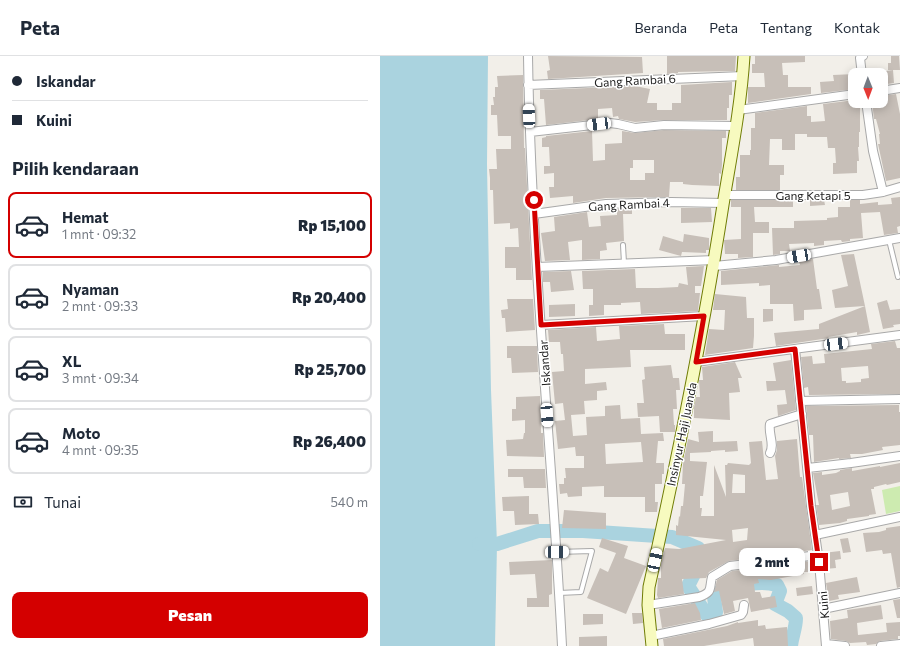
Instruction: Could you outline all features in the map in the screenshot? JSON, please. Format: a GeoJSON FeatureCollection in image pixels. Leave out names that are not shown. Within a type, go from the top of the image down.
{"type":"FeatureCollection","features":[{"type":"Feature","properties":{"kind":"street","name":"Iskandar"},"geometry":{"type":"LineString","coordinates":[[528,56],[534,214],[557,548],[562,646]]}},
{"type":"Feature","properties":{"kind":"street","name":"Insinyur Haji Juanda"},"geometry":{"type":"LineString","coordinates":[[652,641],[648,605],[649,587],[715,263],[743,76],[744,56]]}},
{"type":"Feature","properties":{"kind":"street"},"geometry":{"type":"LineString","coordinates":[[861,68],[860,58],[863,56]]}},
{"type":"Feature","properties":{"kind":"street","name":"Gang Rambai 6"},"geometry":{"type":"LineString","coordinates":[[528,85],[743,76]]}},
{"type":"Feature","properties":{"kind":"street"},"geometry":{"type":"LineString","coordinates":[[888,90],[900,88]]}},
{"type":"Feature","properties":{"kind":"street"},"geometry":{"type":"LineString","coordinates":[[738,110],[848,95]]}},
{"type":"Feature","properties":{"kind":"street"},"geometry":{"type":"LineString","coordinates":[[867,108],[874,151],[883,192]]}},
{"type":"Feature","properties":{"kind":"street"},"geometry":{"type":"LineString","coordinates":[[530,132],[610,123],[635,128],[664,125],[735,126]]}},
{"type":"Feature","properties":{"kind":"street","name":"Gang Ketapi 5"},"geometry":{"type":"LineString","coordinates":[[724,199],[863,195],[883,192],[900,186]]}},
{"type":"Feature","properties":{"kind":"street","name":"Gang Rambai 4"},"geometry":{"type":"LineString","coordinates":[[534,214],[606,204],[724,199]]}},
{"type":"Feature","properties":{"kind":"street"},"geometry":{"type":"LineString","coordinates":[[538,267],[715,263],[776,260],[900,238]]}},
{"type":"Feature","properties":{"kind":"street"},"geometry":{"type":"LineString","coordinates":[[541,325],[704,316]]}},
{"type":"Feature","properties":{"kind":"street"},"geometry":{"type":"LineString","coordinates":[[696,362],[900,335]]}},
{"type":"Feature","properties":{"kind":"street","name":"Kuini"},"geometry":{"type":"LineString","coordinates":[[795,349],[818,555],[826,645]]}},
{"type":"Feature","properties":{"kind":"street"},"geometry":{"type":"LineString","coordinates":[[800,401],[900,399]]}},
{"type":"Feature","properties":{"kind":"street"},"geometry":{"type":"LineString","coordinates":[[770,453],[772,446],[770,424],[802,414]]}},
{"type":"Feature","properties":{"kind":"street"},"geometry":{"type":"LineString","coordinates":[[808,468],[900,456]]}},
{"type":"Feature","properties":{"kind":"street"},"geometry":{"type":"LineString","coordinates":[[815,535],[900,517]]}},
{"type":"Feature","properties":{"kind":"street"},"geometry":{"type":"LineString","coordinates":[[648,605],[695,597],[708,593],[711,589],[712,578],[726,568],[818,555]]}},
{"type":"Feature","properties":{"kind":"street"},"geometry":{"type":"LineString","coordinates":[[823,609],[900,593]]}},
{"type":"Feature","properties":{"kind":"street"},"geometry":{"type":"LineString","coordinates":[[652,641],[741,615],[744,612],[744,605]]}},
{"type":"Feature","properties":{"kind":"street"},"geometry":{"type":"LineString","coordinates":[[881,646],[900,644]]}},
{"type":"Feature","properties":{"kind":"street"},"geometry":{"type":"LineString","coordinates":[[826,645],[845,646]]}},
{"type":"Feature","properties":{"kind":"lane"},"geometry":{"type":"LineString","coordinates":[[888,240],[898,277]]}},
{"type":"Feature","properties":{"kind":"lane"},"geometry":{"type":"LineString","coordinates":[[623,245],[624,264]]}},
{"type":"Feature","properties":{"kind":"lane"},"geometry":{"type":"LineString","coordinates":[[557,548],[592,551],[582,592],[559,594]]}},
{"type":"Feature","properties":{"kind":"green space"},"geometry":{"type":"Polygon","coordinates":[[[900,486],[900,511],[886,514],[882,490],[900,486]]]}},
{"type":"Feature","properties":{"kind":"water"},"geometry":{"type":"Polygon","coordinates":[[[380,56],[488,56],[487,164],[491,390],[497,544],[495,646],[380,646],[380,56]]]}},
{"type":"Feature","properties":{"kind":"building"},"geometry":{"type":"Polygon","coordinates":[[[548,56],[642,57],[643,73],[548,79],[547,71],[550,70],[548,56]]]}},
{"type":"Feature","properties":{"kind":"building"},"geometry":{"type":"Polygon","coordinates":[[[667,56],[736,56],[735,71],[678,72],[667,74],[667,56]]]}},
{"type":"Feature","properties":{"kind":"building"},"geometry":{"type":"Polygon","coordinates":[[[755,56],[805,56],[805,62],[782,63],[783,75],[788,75],[788,87],[811,87],[811,94],[748,103],[748,87],[765,87],[764,73],[752,73],[752,64],[755,64],[755,56]]]}},
{"type":"Feature","properties":{"kind":"building"},"geometry":{"type":"Polygon","coordinates":[[[891,56],[899,56],[900,70],[888,70],[888,63],[891,63],[891,56]]]}},
{"type":"Feature","properties":{"kind":"building"},"geometry":{"type":"Polygon","coordinates":[[[893,70],[894,83],[888,84],[888,71],[893,70]]]}},
{"type":"Feature","properties":{"kind":"building"},"geometry":{"type":"Polygon","coordinates":[[[848,74],[848,90],[821,93],[820,82],[834,81],[833,75],[848,74]]]}},
{"type":"Feature","properties":{"kind":"building"},"geometry":{"type":"Polygon","coordinates":[[[523,75],[524,148],[532,280],[516,280],[516,268],[505,268],[505,247],[519,247],[518,228],[510,229],[510,223],[494,224],[493,190],[490,190],[489,169],[497,169],[496,149],[511,149],[511,136],[498,136],[497,115],[491,115],[491,105],[494,105],[493,97],[495,97],[495,87],[498,87],[497,76],[523,75]]]}},
{"type":"Feature","properties":{"kind":"building"},"geometry":{"type":"Polygon","coordinates":[[[732,82],[732,95],[729,95],[727,120],[664,120],[635,122],[619,119],[618,116],[613,117],[612,108],[598,109],[598,119],[546,125],[544,99],[540,99],[540,90],[635,86],[650,89],[647,103],[657,103],[657,110],[672,110],[672,103],[681,103],[681,85],[732,82]]]}},
{"type":"Feature","properties":{"kind":"building"},"geometry":{"type":"Polygon","coordinates":[[[896,94],[900,114],[900,178],[886,181],[878,144],[880,144],[880,134],[876,119],[874,119],[873,108],[888,108],[888,95],[896,94]]]}},
{"type":"Feature","properties":{"kind":"building"},"geometry":{"type":"Polygon","coordinates":[[[848,101],[848,108],[860,108],[860,132],[858,147],[859,161],[857,161],[857,173],[833,174],[833,163],[836,163],[835,148],[828,148],[827,137],[807,137],[807,134],[795,134],[795,150],[782,150],[782,139],[770,139],[769,165],[784,165],[784,175],[780,175],[780,190],[736,190],[736,177],[740,177],[740,155],[750,155],[751,128],[755,128],[755,113],[807,106],[807,116],[811,116],[811,122],[825,121],[823,104],[848,101]]]}},
{"type":"Feature","properties":{"kind":"building"},"geometry":{"type":"Polygon","coordinates":[[[664,130],[726,131],[726,138],[722,138],[722,165],[721,174],[719,173],[719,186],[692,185],[683,184],[683,182],[670,182],[669,197],[606,198],[573,203],[573,196],[550,198],[549,187],[554,187],[554,173],[544,174],[544,166],[550,166],[549,147],[542,147],[542,138],[546,136],[592,131],[593,161],[605,160],[605,144],[622,143],[622,131],[635,133],[664,130]],[[633,160],[633,168],[630,168],[630,180],[645,180],[645,173],[654,173],[654,160],[633,160]]]}},
{"type":"Feature","properties":{"kind":"building"},"geometry":{"type":"Polygon","coordinates":[[[900,197],[900,226],[897,227],[898,233],[884,235],[880,212],[861,213],[863,238],[850,239],[850,241],[842,242],[841,240],[824,241],[824,245],[814,246],[814,243],[789,244],[790,251],[780,251],[780,254],[773,255],[772,228],[794,228],[794,221],[827,220],[827,218],[838,217],[838,207],[850,207],[850,200],[860,200],[860,204],[878,202],[878,205],[892,204],[891,198],[900,197]]]}},
{"type":"Feature","properties":{"kind":"building"},"geometry":{"type":"Polygon","coordinates":[[[731,200],[793,200],[793,207],[754,207],[755,222],[769,222],[769,233],[753,233],[753,257],[738,258],[738,254],[725,254],[724,240],[741,239],[741,207],[731,207],[731,200]]]}},
{"type":"Feature","properties":{"kind":"building"},"geometry":{"type":"Polygon","coordinates":[[[810,200],[824,200],[825,205],[810,206],[810,200]]]}},
{"type":"Feature","properties":{"kind":"building"},"geometry":{"type":"Polygon","coordinates":[[[681,208],[711,208],[712,222],[681,223],[681,208]]]}},
{"type":"Feature","properties":{"kind":"building"},"geometry":{"type":"Polygon","coordinates":[[[617,209],[632,209],[632,214],[623,214],[624,241],[606,243],[607,250],[600,251],[600,259],[582,260],[582,240],[568,242],[570,260],[545,261],[541,233],[555,231],[554,217],[587,212],[589,227],[601,226],[600,216],[617,215],[617,209]]]}},
{"type":"Feature","properties":{"kind":"building"},"geometry":{"type":"Polygon","coordinates":[[[684,234],[709,238],[709,250],[706,250],[706,253],[682,252],[681,256],[659,250],[663,236],[683,242],[684,234]]]}},
{"type":"Feature","properties":{"kind":"building"},"geometry":{"type":"Polygon","coordinates":[[[854,254],[865,306],[835,308],[832,290],[848,286],[841,255],[854,254]]]}},
{"type":"Feature","properties":{"kind":"building"},"geometry":{"type":"Polygon","coordinates":[[[813,259],[817,289],[819,289],[822,309],[804,310],[804,320],[794,321],[793,304],[770,304],[770,285],[759,286],[759,283],[721,285],[721,271],[779,265],[779,267],[800,265],[799,261],[813,259]]]}},
{"type":"Feature","properties":{"kind":"building"},"geometry":{"type":"Polygon","coordinates":[[[704,266],[701,286],[695,286],[695,293],[700,293],[698,311],[641,314],[640,302],[621,303],[621,305],[604,305],[604,315],[589,316],[589,305],[593,305],[593,289],[583,289],[582,271],[635,269],[636,288],[658,288],[678,287],[679,283],[688,285],[686,267],[704,266]]]}},
{"type":"Feature","properties":{"kind":"building"},"geometry":{"type":"Polygon","coordinates":[[[571,271],[574,290],[551,292],[550,282],[543,282],[543,272],[571,271]]]}},
{"type":"Feature","properties":{"kind":"building"},"geometry":{"type":"Polygon","coordinates":[[[715,294],[746,297],[747,318],[754,318],[753,348],[705,355],[709,329],[724,330],[725,310],[713,310],[715,294]]]}},
{"type":"Feature","properties":{"kind":"building"},"geometry":{"type":"Polygon","coordinates":[[[507,299],[533,299],[535,330],[506,332],[505,318],[502,318],[501,310],[508,309],[507,299]]]}},
{"type":"Feature","properties":{"kind":"building"},"geometry":{"type":"Polygon","coordinates":[[[887,300],[890,310],[900,309],[900,324],[883,329],[877,303],[887,300]]]}},
{"type":"Feature","properties":{"kind":"building"},"geometry":{"type":"Polygon","coordinates":[[[575,304],[575,316],[549,317],[549,305],[575,304]]]}},
{"type":"Feature","properties":{"kind":"building"},"geometry":{"type":"Polygon","coordinates":[[[865,306],[870,332],[857,335],[857,332],[776,346],[774,333],[819,329],[819,324],[865,306]]]}},
{"type":"Feature","properties":{"kind":"building"},"geometry":{"type":"Polygon","coordinates":[[[763,309],[773,309],[773,321],[763,322],[763,309]]]}},
{"type":"Feature","properties":{"kind":"building"},"geometry":{"type":"Polygon","coordinates":[[[664,324],[665,334],[685,334],[685,350],[630,350],[631,367],[585,369],[585,384],[606,382],[607,390],[597,391],[597,400],[584,401],[585,414],[571,415],[573,436],[587,435],[586,417],[605,416],[605,406],[620,405],[621,419],[640,418],[641,434],[663,433],[664,441],[658,441],[656,463],[664,463],[662,484],[655,484],[655,502],[658,502],[657,512],[645,512],[645,497],[604,497],[604,486],[582,487],[582,496],[568,497],[567,493],[560,494],[559,484],[564,484],[564,478],[566,478],[565,468],[584,468],[584,456],[576,456],[575,447],[558,449],[555,421],[565,420],[563,403],[555,404],[552,372],[564,371],[563,354],[561,354],[560,342],[549,342],[548,330],[596,327],[597,341],[620,339],[619,326],[664,324]],[[641,442],[605,444],[606,464],[643,462],[641,442]]]}},
{"type":"Feature","properties":{"kind":"building"},"geometry":{"type":"Polygon","coordinates":[[[895,341],[897,348],[900,348],[900,394],[809,395],[808,387],[804,388],[801,357],[812,356],[813,364],[825,363],[824,354],[872,349],[871,344],[895,341]],[[868,366],[841,368],[842,381],[846,381],[846,383],[861,382],[861,379],[869,378],[868,366]]]}},
{"type":"Feature","properties":{"kind":"building"},"geometry":{"type":"Polygon","coordinates":[[[507,346],[537,346],[538,372],[512,373],[511,358],[507,358],[507,346]]]}},
{"type":"Feature","properties":{"kind":"building"},"geometry":{"type":"Polygon","coordinates":[[[791,360],[796,410],[778,416],[777,405],[787,404],[785,390],[767,391],[766,381],[776,381],[773,363],[791,360]]]}},
{"type":"Feature","properties":{"kind":"building"},"geometry":{"type":"Polygon","coordinates":[[[735,362],[742,378],[738,378],[740,392],[729,393],[730,420],[694,418],[696,397],[700,397],[699,380],[703,380],[702,367],[735,362]]]}},
{"type":"Feature","properties":{"kind":"building"},"geometry":{"type":"Polygon","coordinates":[[[671,365],[673,378],[679,378],[680,390],[676,390],[677,409],[673,409],[675,432],[660,432],[659,416],[638,417],[637,403],[644,403],[642,380],[645,379],[644,367],[671,365]]]}},
{"type":"Feature","properties":{"kind":"building"},"geometry":{"type":"Polygon","coordinates":[[[540,396],[541,433],[543,433],[544,457],[507,456],[506,440],[523,439],[525,433],[525,420],[512,421],[512,409],[516,409],[516,397],[540,396]]]}},
{"type":"Feature","properties":{"kind":"building"},"geometry":{"type":"Polygon","coordinates":[[[899,405],[900,445],[882,447],[883,450],[862,454],[850,454],[851,458],[839,458],[814,462],[813,435],[809,435],[806,406],[899,405]]]}},
{"type":"Feature","properties":{"kind":"building"},"geometry":{"type":"Polygon","coordinates":[[[713,431],[713,442],[737,441],[738,451],[725,452],[725,450],[690,453],[690,461],[707,462],[703,496],[700,496],[700,508],[702,508],[701,516],[714,516],[714,465],[726,497],[725,465],[728,463],[749,465],[751,463],[749,442],[762,441],[766,480],[778,479],[775,456],[777,441],[797,439],[800,477],[802,477],[812,550],[729,561],[709,572],[706,578],[682,579],[684,594],[658,598],[658,578],[661,578],[661,563],[665,548],[679,549],[726,540],[676,535],[676,525],[678,526],[681,506],[683,506],[685,484],[682,484],[683,464],[688,439],[699,442],[698,432],[713,431]],[[733,474],[732,493],[745,493],[745,475],[733,474]],[[748,528],[732,530],[733,542],[747,540],[748,528]]]}},
{"type":"Feature","properties":{"kind":"building"},"geometry":{"type":"Polygon","coordinates":[[[900,463],[900,482],[886,484],[871,489],[876,514],[847,519],[847,521],[840,523],[819,525],[816,505],[819,505],[813,473],[822,472],[822,475],[836,473],[840,470],[852,468],[852,471],[900,463]],[[848,492],[830,495],[832,510],[850,506],[848,492]]]}},
{"type":"Feature","properties":{"kind":"building"},"geometry":{"type":"Polygon","coordinates":[[[508,469],[545,469],[546,488],[524,488],[523,477],[508,477],[508,469]]]}},
{"type":"Feature","properties":{"kind":"building"},"geometry":{"type":"Polygon","coordinates":[[[529,496],[529,514],[538,514],[539,524],[515,525],[514,511],[503,511],[502,497],[529,496]]]}},
{"type":"Feature","properties":{"kind":"building"},"geometry":{"type":"Polygon","coordinates":[[[564,510],[606,513],[606,529],[562,528],[564,510]]]}},
{"type":"Feature","properties":{"kind":"building"},"geometry":{"type":"Polygon","coordinates":[[[900,526],[900,587],[897,588],[891,553],[883,554],[882,550],[866,552],[863,533],[879,532],[886,530],[886,528],[900,526]]]}},
{"type":"Feature","properties":{"kind":"building"},"geometry":{"type":"Polygon","coordinates":[[[602,538],[628,546],[624,558],[646,566],[626,614],[587,598],[600,568],[608,572],[616,553],[599,547],[602,538]]]}},
{"type":"Feature","properties":{"kind":"building"},"geometry":{"type":"Polygon","coordinates":[[[848,538],[851,552],[843,553],[840,539],[848,538]]]}},
{"type":"Feature","properties":{"kind":"building"},"geometry":{"type":"Polygon","coordinates":[[[840,551],[841,559],[835,560],[836,568],[825,569],[823,553],[840,551]]]}},
{"type":"Feature","properties":{"kind":"building"},"geometry":{"type":"Polygon","coordinates":[[[552,560],[552,594],[549,595],[549,607],[527,607],[527,598],[537,598],[535,574],[510,575],[509,562],[552,560]]]}},
{"type":"Feature","properties":{"kind":"building"},"geometry":{"type":"Polygon","coordinates":[[[813,561],[814,572],[803,572],[804,574],[771,580],[758,579],[759,583],[754,584],[755,592],[760,592],[762,598],[775,596],[777,607],[751,612],[748,598],[733,601],[735,611],[724,614],[719,591],[714,592],[717,580],[732,571],[813,561]]]}},
{"type":"Feature","properties":{"kind":"building"},"geometry":{"type":"Polygon","coordinates":[[[857,577],[860,592],[838,595],[839,599],[829,601],[826,583],[857,577]]]}},
{"type":"Feature","properties":{"kind":"building"},"geometry":{"type":"Polygon","coordinates":[[[812,586],[813,594],[797,596],[796,588],[812,586]]]}},
{"type":"Feature","properties":{"kind":"building"},"geometry":{"type":"Polygon","coordinates":[[[900,599],[900,618],[897,618],[893,600],[900,599]]]}},
{"type":"Feature","properties":{"kind":"building"},"geometry":{"type":"Polygon","coordinates":[[[695,603],[700,613],[701,620],[662,628],[659,609],[695,603]]]}},
{"type":"Feature","properties":{"kind":"building"},"geometry":{"type":"Polygon","coordinates":[[[881,605],[883,619],[857,623],[858,635],[887,632],[886,623],[900,622],[900,636],[898,636],[898,639],[880,641],[876,644],[867,645],[866,642],[850,643],[831,639],[830,621],[848,618],[847,610],[881,605]]]}},
{"type":"Feature","properties":{"kind":"building"},"geometry":{"type":"Polygon","coordinates":[[[632,613],[642,613],[643,623],[633,624],[632,613]]]}},
{"type":"Feature","properties":{"kind":"building"},"geometry":{"type":"Polygon","coordinates":[[[583,614],[603,614],[603,624],[583,625],[583,614]]]}},
{"type":"Feature","properties":{"kind":"building"},"geometry":{"type":"Polygon","coordinates":[[[758,620],[758,626],[765,625],[766,629],[787,627],[788,646],[754,646],[753,638],[704,646],[664,646],[663,639],[727,626],[738,622],[758,620]]]}},
{"type":"Feature","properties":{"kind":"building"},"geometry":{"type":"Polygon","coordinates":[[[607,636],[607,646],[579,646],[579,637],[607,636]]]}},
{"type":"Feature","properties":{"kind":"waterway"},"geometry":{"type":"LineString","coordinates":[[479,544],[497,544],[538,531],[583,531],[672,537],[698,548],[699,564],[688,586],[706,614],[713,614],[716,612],[714,597],[717,593],[754,583],[769,583],[777,585],[780,591],[775,604],[788,611],[796,618],[791,646]]}},
{"type":"Feature","properties":{"kind":"route"},"geometry":{"type":"LineString","coordinates":[[534,200],[541,325],[704,316],[696,362],[795,349],[811,506],[819,562]]}}]}
